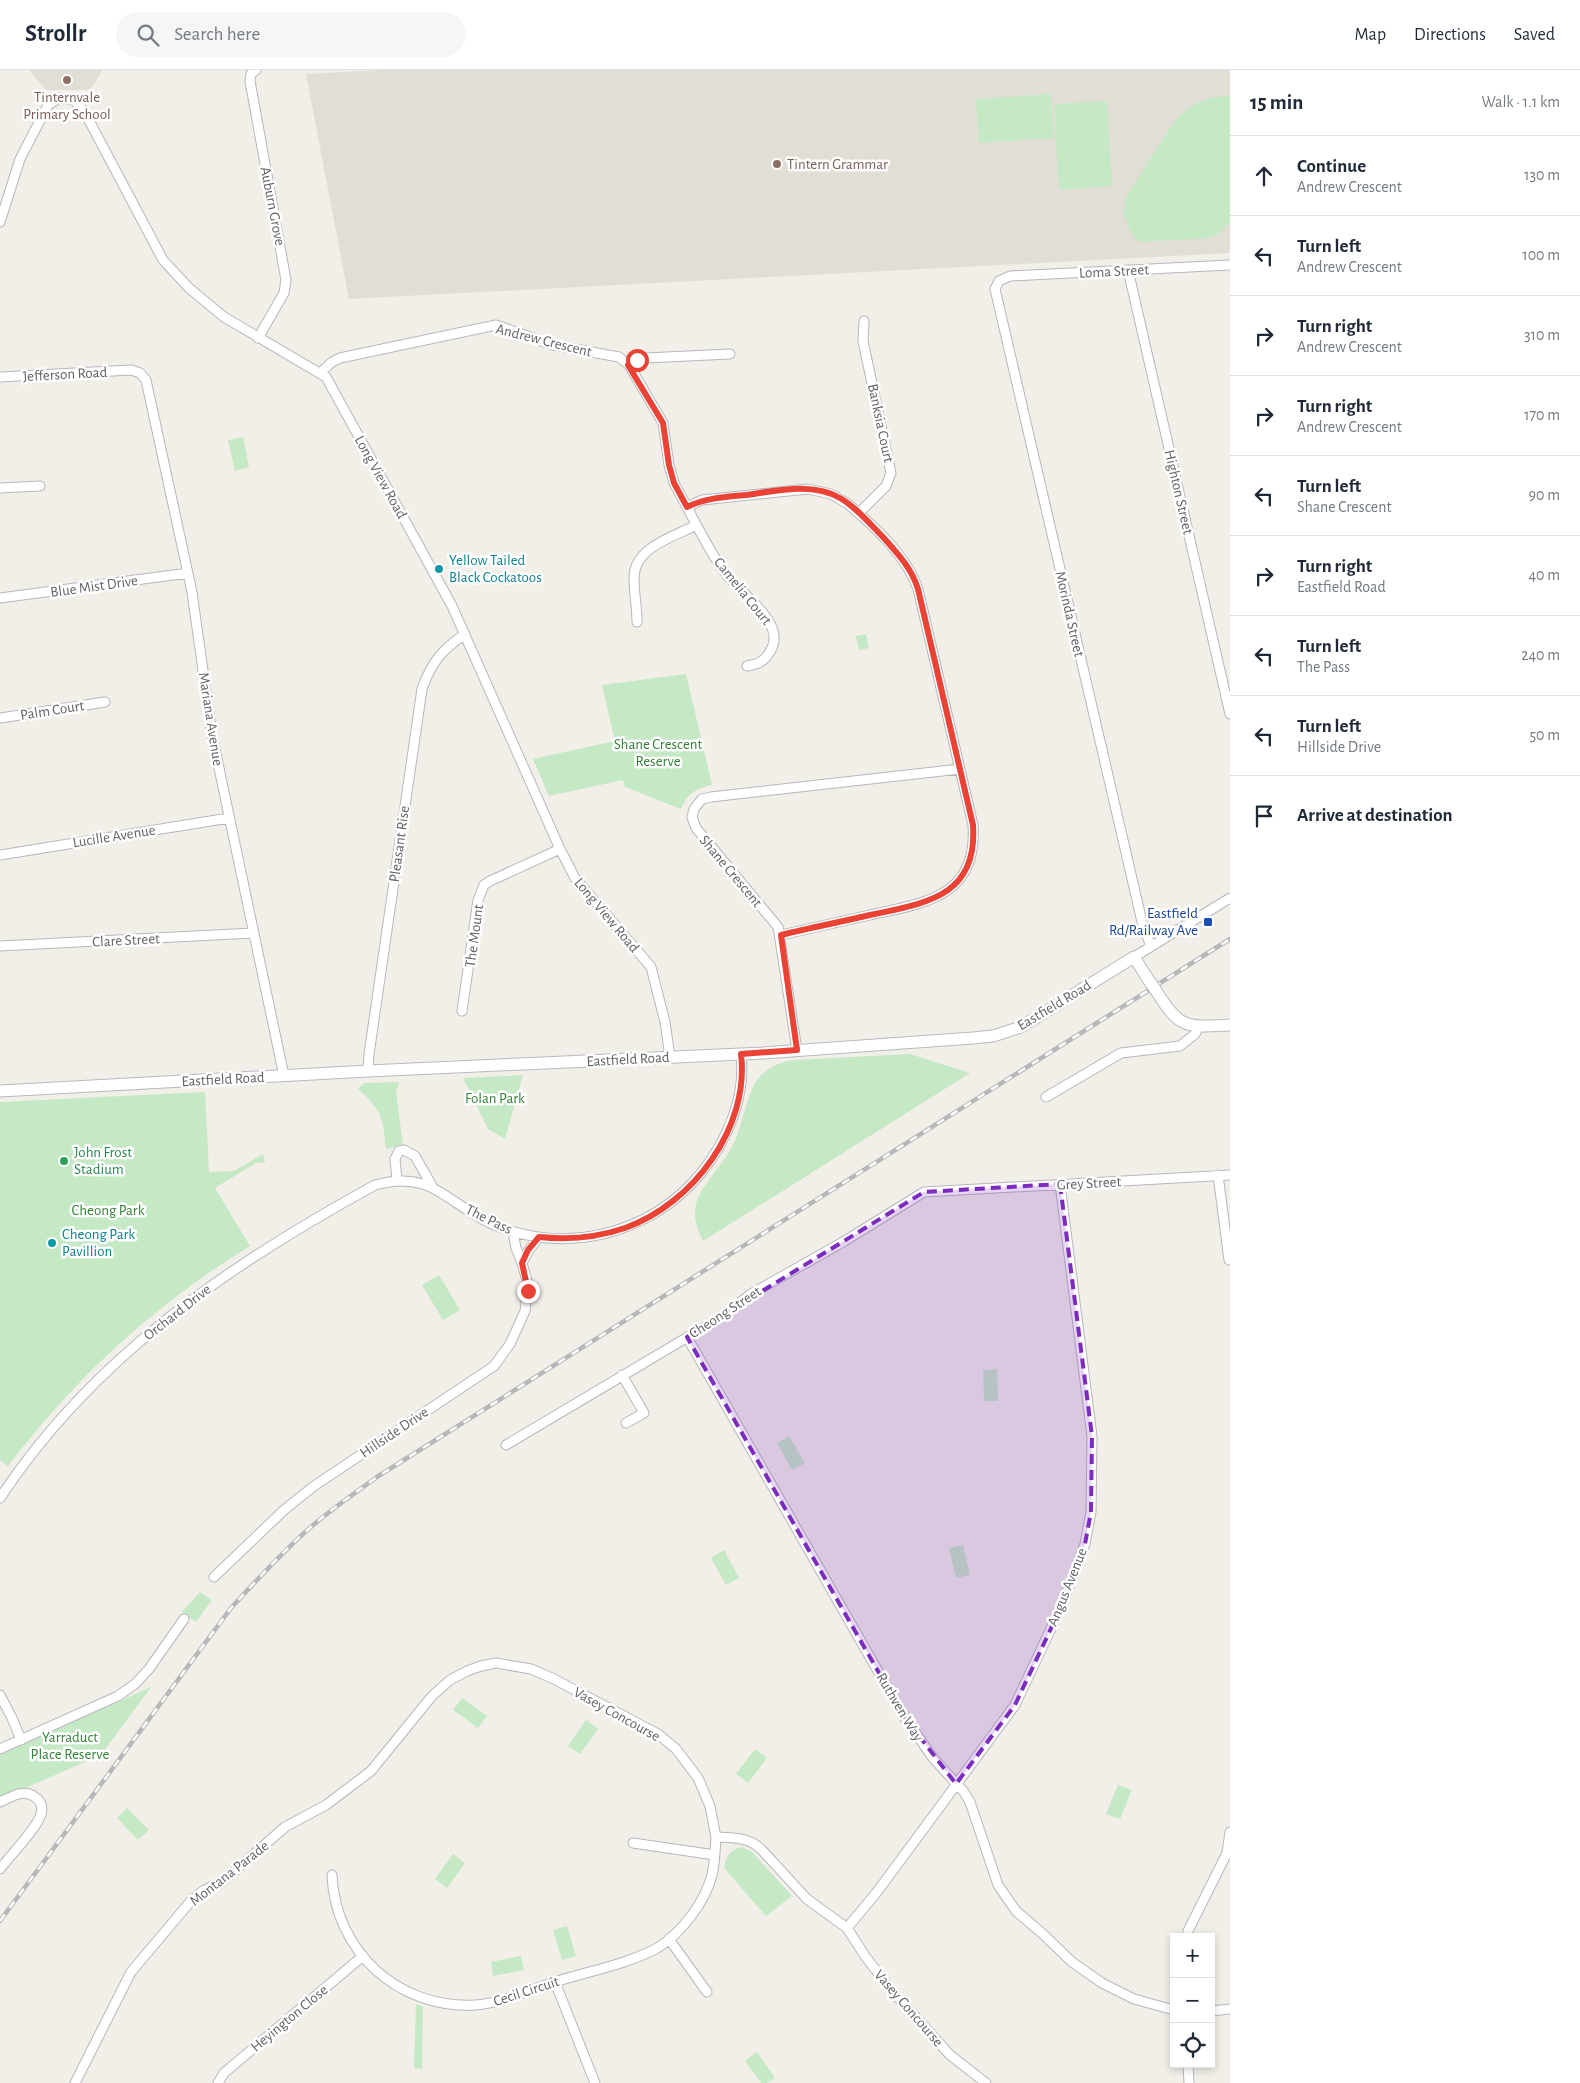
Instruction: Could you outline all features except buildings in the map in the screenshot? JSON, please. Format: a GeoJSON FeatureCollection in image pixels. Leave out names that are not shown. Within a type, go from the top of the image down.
{"type":"FeatureCollection","features":[{"type":"Feature","properties":{"kind":"main road","name":"Eastfield Road"},"geometry":{"type":"LineString","coordinates":[[0,1091],[368,1071],[741,1054],[972,1038],[1000,1034],[1034,1020],[1134,956]]}},
{"type":"Feature","properties":{"kind":"main road"},"geometry":{"type":"LineString","coordinates":[[1134,956],[1168,1010],[1177,1019],[1189,1025],[1230,1025]]}},
{"type":"Feature","properties":{"kind":"street","name":"Auburn Grove"},"geometry":{"type":"LineString","coordinates":[[256,70],[250,81],[286,280],[284,293],[258,338]]}},
{"type":"Feature","properties":{"kind":"street","name":"Long View Road"},"geometry":{"type":"LineString","coordinates":[[0,222],[20,159],[48,105],[59,98],[74,100],[84,111],[163,260],[189,288],[224,317],[326,377],[466,634],[560,849],[575,878],[651,967],[665,1022],[670,1057]]}},
{"type":"Feature","properties":{"kind":"street","name":"Loma Street"},"geometry":{"type":"LineString","coordinates":[[999,281],[1010,276],[1230,265]]}},
{"type":"Feature","properties":{"kind":"street","name":"Highton Street"},"geometry":{"type":"LineString","coordinates":[[1128,270],[1230,714]]}},
{"type":"Feature","properties":{"kind":"street","name":"Morinda Street"},"geometry":{"type":"LineString","coordinates":[[999,281],[995,290],[1143,926],[1151,946]]}},
{"type":"Feature","properties":{"kind":"street","name":"Banksia Court"},"geometry":{"type":"LineString","coordinates":[[859,513],[886,486],[891,473],[863,341],[864,322]]}},
{"type":"Feature","properties":{"kind":"street","name":"Andrew Crescent"},"geometry":{"type":"LineString","coordinates":[[320,373],[325,367],[340,358],[496,325],[553,345],[619,357],[628,365]]}},
{"type":"Feature","properties":{"kind":"street"},"geometry":{"type":"LineString","coordinates":[[730,354],[645,358],[628,365],[663,423],[669,465],[674,483],[687,507],[702,500],[808,489],[830,494],[840,498],[859,513],[904,560],[915,578],[973,825],[973,844],[966,867],[955,884],[938,898],[924,903],[781,935]]}},
{"type":"Feature","properties":{"kind":"street","name":"Jefferson Road"},"geometry":{"type":"LineString","coordinates":[[0,377],[131,370]]}},
{"type":"Feature","properties":{"kind":"street","name":"Mariana Avenue"},"geometry":{"type":"LineString","coordinates":[[131,370],[140,373],[148,384],[188,573],[212,736],[228,818],[284,1076]]}},
{"type":"Feature","properties":{"kind":"street"},"geometry":{"type":"LineString","coordinates":[[0,488],[40,486]]}},
{"type":"Feature","properties":{"kind":"street","name":"Camelia Court"},"geometry":{"type":"LineString","coordinates":[[687,507],[723,571],[771,622],[774,639],[773,648],[760,664],[747,666]]}},
{"type":"Feature","properties":{"kind":"street"},"geometry":{"type":"LineString","coordinates":[[637,622],[634,576],[636,565],[647,551],[696,525]]}},
{"type":"Feature","properties":{"kind":"street","name":"Blue Mist Drive"},"geometry":{"type":"LineString","coordinates":[[0,598],[188,573]]}},
{"type":"Feature","properties":{"kind":"street","name":"Pleasant Rise"},"geometry":{"type":"LineString","coordinates":[[368,1071],[422,689],[434,661],[444,648],[466,634]]}},
{"type":"Feature","properties":{"kind":"street","name":"Palm Court"},"geometry":{"type":"LineString","coordinates":[[0,718],[105,702]]}},
{"type":"Feature","properties":{"kind":"street","name":"Shane Crescent"},"geometry":{"type":"LineString","coordinates":[[797,1050],[781,935],[778,927],[696,828],[692,817],[698,802],[711,796],[960,769]]}},
{"type":"Feature","properties":{"kind":"street","name":"Lucille Avenue"},"geometry":{"type":"LineString","coordinates":[[0,855],[228,818]]}},
{"type":"Feature","properties":{"kind":"street","name":"The Mount"},"geometry":{"type":"LineString","coordinates":[[462,1011],[478,900],[484,886],[498,876],[560,849]]}},
{"type":"Feature","properties":{"kind":"street"},"geometry":{"type":"LineString","coordinates":[[1134,956],[1230,898]]}},
{"type":"Feature","properties":{"kind":"street","name":"Clare Street"},"geometry":{"type":"LineString","coordinates":[[0,946],[253,933]]}},
{"type":"Feature","properties":{"kind":"street"},"geometry":{"type":"LineString","coordinates":[[1046,1097],[1121,1053],[1180,1046],[1195,1034],[1199,1026]]}},
{"type":"Feature","properties":{"kind":"street","name":"The Pass"},"geometry":{"type":"LineString","coordinates":[[432,1186],[415,1156],[404,1150],[399,1151],[395,1159],[397,1180],[412,1180],[432,1186],[477,1216],[513,1232],[539,1237],[582,1238],[627,1227],[657,1212],[685,1191],[719,1148],[731,1122],[741,1081],[743,1068],[741,1054]]}},
{"type":"Feature","properties":{"kind":"street"},"geometry":{"type":"LineString","coordinates":[[1218,1175],[1229,1260]]}},
{"type":"Feature","properties":{"kind":"street","name":"Grey Street"},"geometry":{"type":"LineString","coordinates":[[948,1190],[1230,1175]]}},
{"type":"Feature","properties":{"kind":"street","name":"Orchard Drive"},"geometry":{"type":"LineString","coordinates":[[0,1498],[45,1437],[92,1384],[160,1323],[222,1278],[352,1198],[375,1185],[397,1180]]}},
{"type":"Feature","properties":{"kind":"street","name":"Angus Avenue"},"geometry":{"type":"LineString","coordinates":[[847,1928],[877,1892],[1015,1705],[1063,1604],[1085,1544],[1091,1512],[1092,1436],[1060,1184]]}},
{"type":"Feature","properties":{"kind":"street","name":"Cheong Street"},"geometry":{"type":"LineString","coordinates":[[506,1445],[718,1319],[751,1294],[924,1192],[948,1190]]}},
{"type":"Feature","properties":{"kind":"street","name":"Hillside Drive"},"geometry":{"type":"LineString","coordinates":[[214,1577],[284,1510],[314,1486],[494,1366],[510,1344],[525,1311],[528,1284],[516,1248],[513,1232]]}},
{"type":"Feature","properties":{"kind":"street"},"geometry":{"type":"LineString","coordinates":[[522,1263],[528,1250],[539,1237]]}},
{"type":"Feature","properties":{"kind":"street","name":"Ruthven Way"},"geometry":{"type":"LineString","coordinates":[[687,1337],[903,1715],[933,1758],[964,1792],[970,1802],[998,1885],[1016,1911],[1072,1962],[1102,1983],[1134,1999],[1170,2009]]}},
{"type":"Feature","properties":{"kind":"street"},"geometry":{"type":"LineString","coordinates":[[622,1375],[644,1413],[626,1423]]}},
{"type":"Feature","properties":{"kind":"street"},"geometry":{"type":"LineString","coordinates":[[0,1749],[118,1696],[135,1684],[184,1619]]}},
{"type":"Feature","properties":{"kind":"street","name":"Vasey Concourse"},"geometry":{"type":"LineString","coordinates":[[371,1771],[432,1696],[450,1680],[481,1666],[496,1664],[531,1669],[554,1679],[658,1734],[676,1749],[688,1763],[705,1792],[714,1818],[716,1838],[736,1838],[754,1842],[807,1899],[847,1928],[864,1956],[950,2055],[986,2083]]}},
{"type":"Feature","properties":{"kind":"street"},"geometry":{"type":"LineString","coordinates":[[0,1695],[21,1740]]}},
{"type":"Feature","properties":{"kind":"street","name":"Montana Parade"},"geometry":{"type":"LineString","coordinates":[[75,2083],[131,1972],[190,1902],[203,1891],[221,1882],[285,1827],[326,1805],[371,1771]]}},
{"type":"Feature","properties":{"kind":"street"},"geometry":{"type":"LineString","coordinates":[[0,1802],[22,1792],[29,1793],[39,1800],[42,1812],[0,1869]]}},
{"type":"Feature","properties":{"kind":"street"},"geometry":{"type":"LineString","coordinates":[[1188,1933],[1192,1922],[1228,1853],[1230,1832]]}},
{"type":"Feature","properties":{"kind":"street","name":"Cecil Circuit"},"geometry":{"type":"LineString","coordinates":[[332,1875],[335,1902],[342,1923],[352,1942],[378,1972],[395,1985],[424,1998],[459,2005],[490,2003],[647,1952],[669,1939],[700,1904],[712,1876],[716,1838]]}},
{"type":"Feature","properties":{"kind":"street"},"geometry":{"type":"LineString","coordinates":[[633,1843],[715,1855]]}},
{"type":"Feature","properties":{"kind":"street"},"geometry":{"type":"LineString","coordinates":[[669,1939],[707,1992]]}},
{"type":"Feature","properties":{"kind":"street","name":"Heyington Close"},"geometry":{"type":"LineString","coordinates":[[218,2083],[224,2073],[363,1956]]}},
{"type":"Feature","properties":{"kind":"street"},"geometry":{"type":"LineString","coordinates":[[555,1982],[596,2083]]}},
{"type":"Feature","properties":{"kind":"street"},"geometry":{"type":"LineString","coordinates":[[1215,2011],[1230,2009]]}},
{"type":"Feature","properties":{"kind":"street"},"geometry":{"type":"LineString","coordinates":[[1188,2068],[1189,2083]]}},
{"type":"Feature","properties":{"kind":"highlighted area"},"geometry":{"type":"Polygon","coordinates":[[[1060,1184],[1092,1436],[1091,1512],[1085,1544],[1063,1603],[1015,1705],[956,1784],[953,1782],[903,1715],[687,1337],[924,1192],[1060,1184]]]}},
{"type":"Feature","properties":{"kind":"shaded area","name":"Tinternvale Primary School"},"geometry":{"type":"Polygon","coordinates":[[[29,70],[103,70],[90,90],[46,90],[29,70]]]}},
{"type":"Feature","properties":{"kind":"shaded area","name":"Tintern Grammar"},"geometry":{"type":"Polygon","coordinates":[[[382,70],[1230,70],[1230,253],[349,299],[306,74],[382,70]]]}},
{"type":"Feature","properties":{"kind":"green space"},"geometry":{"type":"Polygon","coordinates":[[[1051,94],[1054,138],[979,143],[976,99],[1051,94]]]}},
{"type":"Feature","properties":{"kind":"green space"},"geometry":{"type":"Polygon","coordinates":[[[1230,96],[1230,222],[1217,235],[1208,238],[1139,242],[1130,230],[1124,214],[1125,199],[1173,123],[1179,117],[1205,100],[1230,96]]]}},
{"type":"Feature","properties":{"kind":"green space"},"geometry":{"type":"Polygon","coordinates":[[[1107,101],[1112,186],[1059,190],[1054,104],[1107,101]]]}},
{"type":"Feature","properties":{"kind":"green space"},"geometry":{"type":"Polygon","coordinates":[[[243,437],[249,467],[235,471],[228,440],[243,437]]]}},
{"type":"Feature","properties":{"kind":"green space"},"geometry":{"type":"Polygon","coordinates":[[[866,634],[869,648],[859,650],[856,636],[866,634]]]}},
{"type":"Feature","properties":{"kind":"green space","name":"Shane Crescent Reserve"},"geometry":{"type":"Polygon","coordinates":[[[686,674],[712,785],[693,792],[686,799],[681,809],[625,787],[623,780],[549,796],[533,759],[615,741],[602,685],[686,674]]]}},
{"type":"Feature","properties":{"kind":"green space"},"geometry":{"type":"Polygon","coordinates":[[[910,1054],[970,1073],[703,1241],[696,1223],[696,1204],[703,1189],[733,1145],[753,1086],[765,1072],[778,1064],[794,1060],[910,1054]]]}},
{"type":"Feature","properties":{"kind":"green space","name":"Folan Park"},"geometry":{"type":"Polygon","coordinates":[[[523,1075],[505,1139],[488,1129],[463,1078],[523,1075]]]}},
{"type":"Feature","properties":{"kind":"green space"},"geometry":{"type":"Polygon","coordinates":[[[398,1082],[396,1092],[403,1145],[386,1149],[380,1115],[372,1103],[358,1089],[364,1083],[398,1082]]]}},
{"type":"Feature","properties":{"kind":"green space","name":"Cheong Park"},"geometry":{"type":"Polygon","coordinates":[[[205,1092],[209,1172],[234,1171],[263,1154],[265,1162],[256,1163],[215,1188],[250,1246],[182,1292],[119,1344],[61,1402],[8,1466],[0,1460],[0,1102],[205,1092]]]}},
{"type":"Feature","properties":{"kind":"green space"},"geometry":{"type":"Polygon","coordinates":[[[439,1275],[460,1310],[443,1320],[422,1285],[439,1275]]]}},
{"type":"Feature","properties":{"kind":"green space"},"geometry":{"type":"Polygon","coordinates":[[[997,1369],[998,1401],[984,1401],[983,1370],[997,1369]]]}},
{"type":"Feature","properties":{"kind":"green space"},"geometry":{"type":"Polygon","coordinates":[[[789,1436],[805,1463],[792,1470],[777,1443],[789,1436]]]}},
{"type":"Feature","properties":{"kind":"green space"},"geometry":{"type":"Polygon","coordinates":[[[963,1545],[970,1575],[956,1578],[949,1548],[963,1545]]]}},
{"type":"Feature","properties":{"kind":"green space"},"geometry":{"type":"Polygon","coordinates":[[[724,1550],[739,1578],[726,1585],[711,1558],[724,1550]]]}},
{"type":"Feature","properties":{"kind":"green space"},"geometry":{"type":"Polygon","coordinates":[[[200,1592],[212,1600],[196,1622],[182,1612],[200,1592]]]}},
{"type":"Feature","properties":{"kind":"green space","name":"Yarraduct Place Reserve"},"geometry":{"type":"Polygon","coordinates":[[[151,1687],[101,1755],[0,1799],[0,1755],[151,1687]]]}},
{"type":"Feature","properties":{"kind":"green space"},"geometry":{"type":"Polygon","coordinates":[[[462,1698],[487,1716],[478,1728],[453,1710],[462,1698]]]}},
{"type":"Feature","properties":{"kind":"green space"},"geometry":{"type":"Polygon","coordinates":[[[586,1720],[598,1729],[580,1754],[568,1746],[586,1720]]]}},
{"type":"Feature","properties":{"kind":"green space"},"geometry":{"type":"Polygon","coordinates":[[[755,1749],[767,1758],[748,1783],[736,1774],[755,1749]]]}},
{"type":"Feature","properties":{"kind":"green space"},"geometry":{"type":"Polygon","coordinates":[[[1118,1785],[1132,1790],[1120,1819],[1106,1814],[1118,1785]]]}},
{"type":"Feature","properties":{"kind":"green space"},"geometry":{"type":"Polygon","coordinates":[[[127,1808],[149,1830],[138,1840],[117,1818],[127,1808]]]}},
{"type":"Feature","properties":{"kind":"green space"},"geometry":{"type":"Polygon","coordinates":[[[742,1847],[752,1852],[792,1896],[766,1916],[724,1868],[729,1854],[742,1847]]]}},
{"type":"Feature","properties":{"kind":"green space"},"geometry":{"type":"Polygon","coordinates":[[[453,1854],[465,1863],[447,1888],[435,1879],[453,1854]]]}},
{"type":"Feature","properties":{"kind":"green space"},"geometry":{"type":"Polygon","coordinates":[[[567,1926],[576,1956],[562,1960],[553,1930],[567,1926]]]}},
{"type":"Feature","properties":{"kind":"green space"},"geometry":{"type":"Polygon","coordinates":[[[521,1956],[524,1970],[493,1976],[491,1962],[521,1956]]]}},
{"type":"Feature","properties":{"kind":"green space"},"geometry":{"type":"Polygon","coordinates":[[[416,2004],[423,2007],[422,2069],[414,2068],[416,2004]]]}},
{"type":"Feature","properties":{"kind":"green space"},"geometry":{"type":"Polygon","coordinates":[[[757,2052],[775,2078],[767,2083],[761,2083],[745,2061],[757,2052]]]}},
{"type":"Feature","properties":{"kind":"railway"},"geometry":{"type":"LineString","coordinates":[[0,1921],[231,1608],[280,1556],[320,1519],[377,1477],[1230,939]]}},
{"type":"Feature","properties":{"kind":"place","name":"Tinternvale Primary School"},"geometry":{"type":"Point","coordinates":[67,80]}},
{"type":"Feature","properties":{"kind":"place","name":"Tintern Grammar"},"geometry":{"type":"Point","coordinates":[777,164]}},
{"type":"Feature","properties":{"kind":"place","name":"Yellow Tailed Black Cockatoos"},"geometry":{"type":"Point","coordinates":[439,569]}},
{"type":"Feature","properties":{"kind":"place","name":"Eastfield Rd/Railway Ave"},"geometry":{"type":"Point","coordinates":[1208,922]}},
{"type":"Feature","properties":{"kind":"place","name":"John Frost Stadium"},"geometry":{"type":"Point","coordinates":[64,1161]}},
{"type":"Feature","properties":{"kind":"place","name":"Cheong Park Pavillion"},"geometry":{"type":"Point","coordinates":[52,1243]}},
{"type":"Feature","properties":{"kind":"route"},"geometry":{"type":"LineString","coordinates":[[528,1291],[522,1263],[528,1250],[539,1237],[582,1238],[627,1227],[669,1204],[697,1178],[719,1148],[731,1122],[736,1107],[743,1068],[741,1054],[797,1050],[781,935],[932,901],[955,884],[970,860],[973,850],[973,825],[918,589],[910,568],[859,513],[840,498],[819,490],[785,490],[702,500],[687,507],[674,483],[669,465],[663,423],[654,405],[628,365],[637,360]]}}]}
